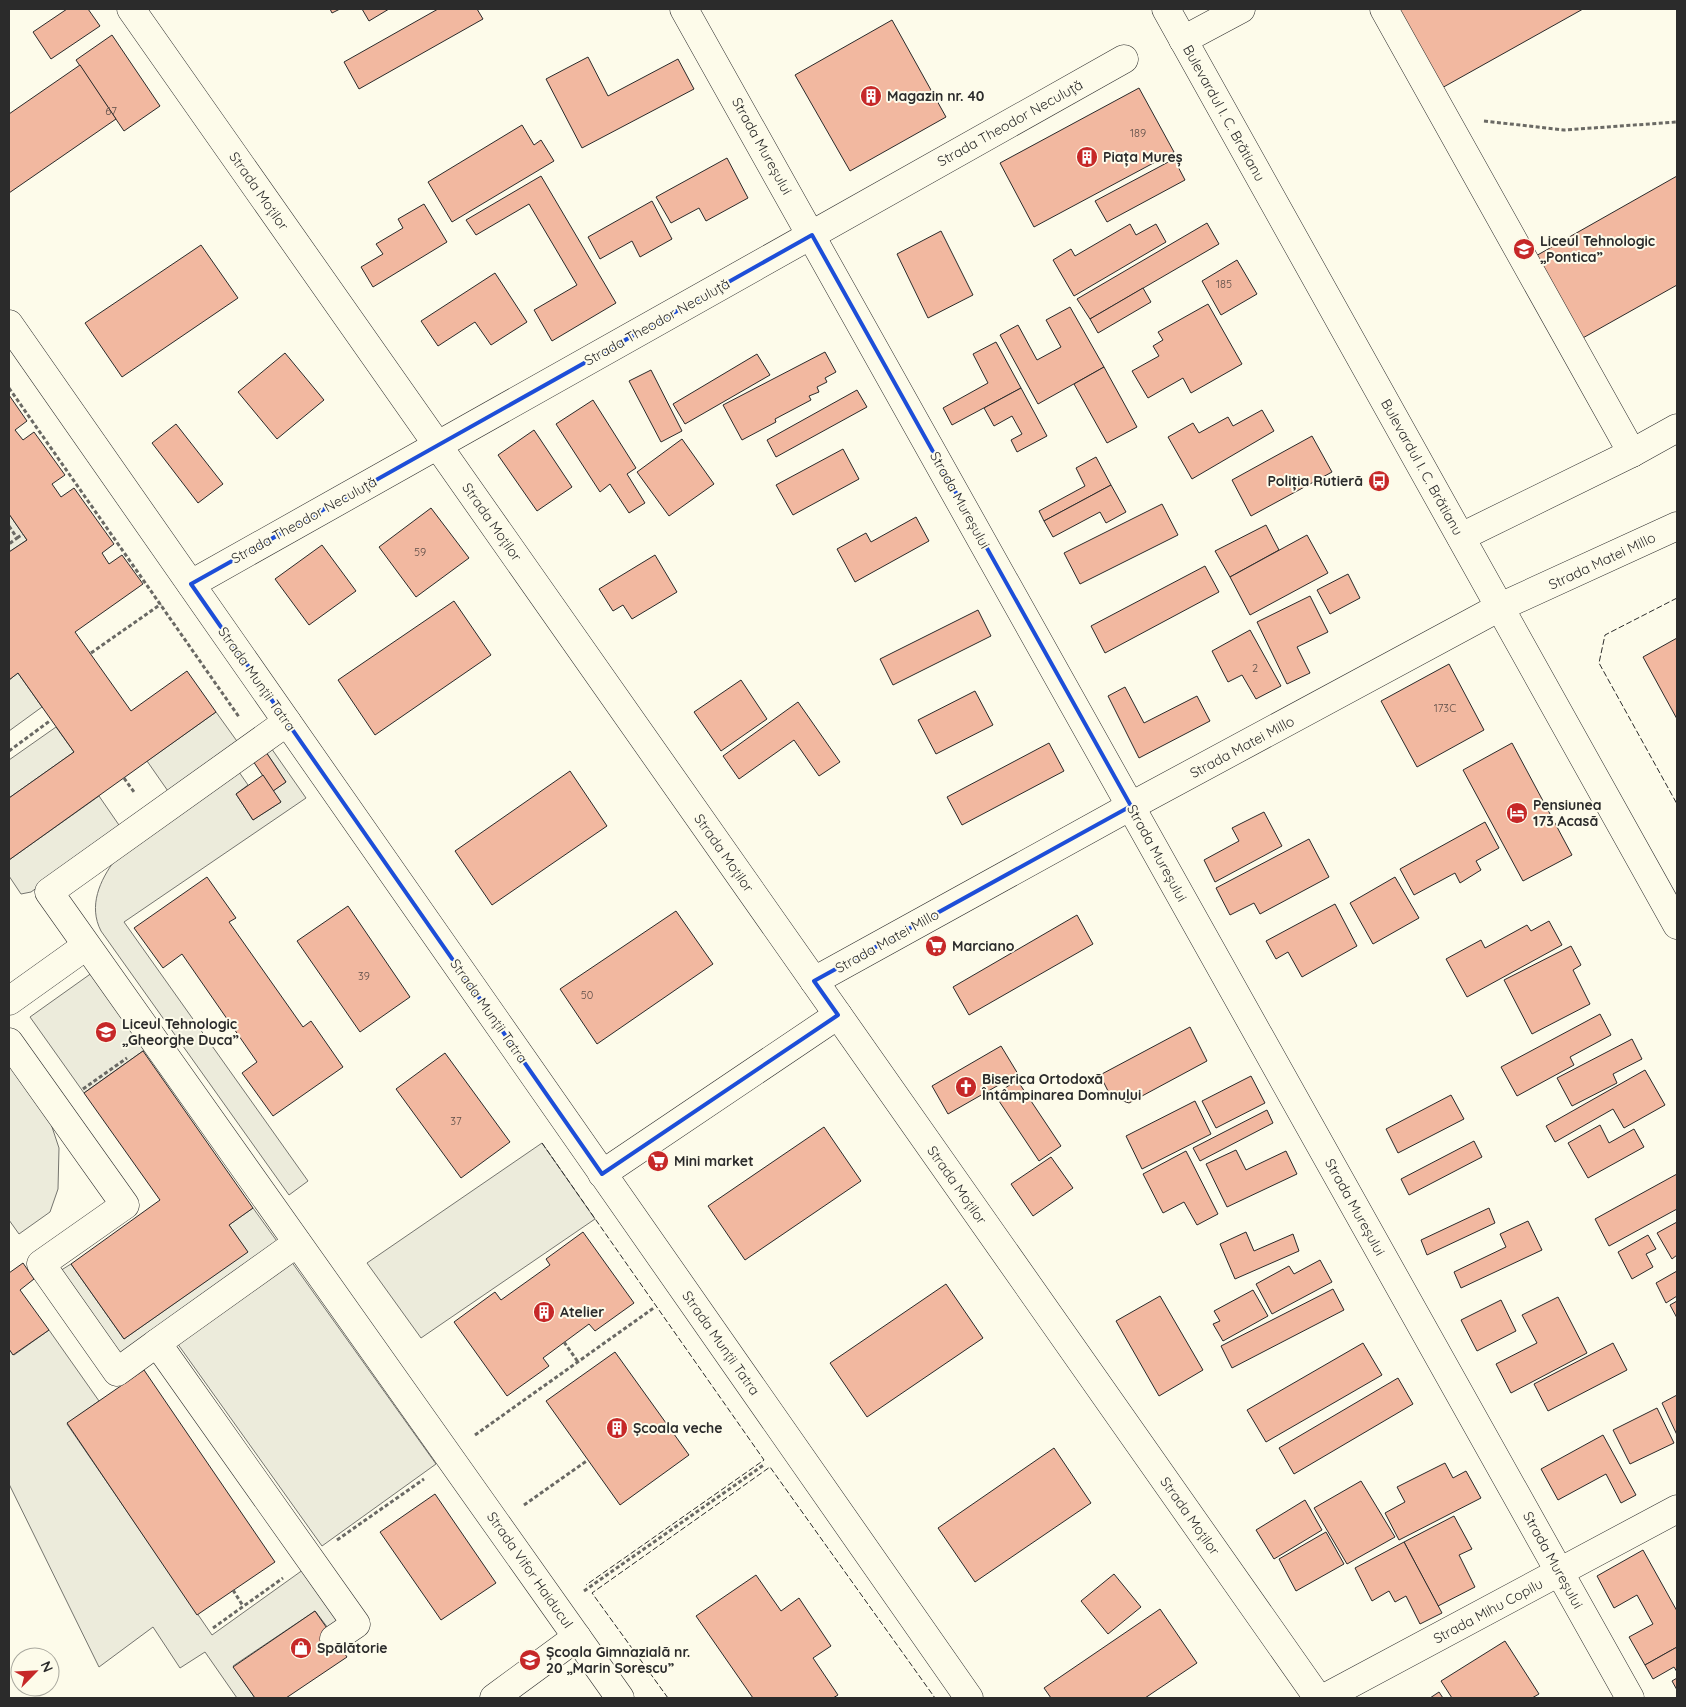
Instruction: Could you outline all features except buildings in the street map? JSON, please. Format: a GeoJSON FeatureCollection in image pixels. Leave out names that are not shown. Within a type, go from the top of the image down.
{"type":"FeatureCollection","features":[{"type":"Feature","properties":{"kind":"street","name":"Strada Moților"},"geometry":{"type":"LineString","coordinates":[[131,9],[1318,1698]]}},
{"type":"Feature","properties":{"kind":"street","name":"Strada Mureșului"},"geometry":{"type":"LineString","coordinates":[[684,9],[1630,1698]]}},
{"type":"Feature","properties":{"kind":"street","name":"Bulevardul I. C. Brătianu"},"geometry":{"type":"LineString","coordinates":[[1166,9],[1677,925]]}},
{"type":"Feature","properties":{"kind":"street"},"geometry":{"type":"LineString","coordinates":[[1183,40],[1241,9]]}},
{"type":"Feature","properties":{"kind":"street"},"geometry":{"type":"LineString","coordinates":[[1384,9],[1632,453]]}},
{"type":"Feature","properties":{"kind":"street","name":"Strada Theodor Neculuță"},"geometry":{"type":"LineString","coordinates":[[191,584],[1124,59]]}},
{"type":"Feature","properties":{"kind":"street","name":"Strada Munții Tatra"},"geometry":{"type":"LineString","coordinates":[[9,324],[969,1698]]}},
{"type":"Feature","properties":{"kind":"street"},"geometry":{"type":"LineString","coordinates":[[1461,537],[1632,453],[1677,428]]}},
{"type":"Feature","properties":{"kind":"street","name":"Strada Matei Millo"},"geometry":{"type":"LineString","coordinates":[[814,981],[1131,806],[1500,607],[1677,526]]}},
{"type":"Feature","properties":{"kind":"street"},"geometry":{"type":"LineString","coordinates":[[257,744],[287,722]]}},
{"type":"Feature","properties":{"kind":"street","name":"Strada Vifor Haiducul"},"geometry":{"type":"LineString","coordinates":[[257,744],[49,892],[620,1698]]}},
{"type":"Feature","properties":{"kind":"street"},"geometry":{"type":"LineString","coordinates":[[9,1001],[86,946]]}},
{"type":"Feature","properties":{"kind":"street"},"geometry":{"type":"LineString","coordinates":[[602,1174],[838,1015]]}},
{"type":"Feature","properties":{"kind":"street"},"geometry":{"type":"LineString","coordinates":[[9,1042],[125,1205],[41,1264],[117,1372],[297,1243]]}},
{"type":"Feature","properties":{"kind":"street"},"geometry":{"type":"LineString","coordinates":[[157,1343],[356,1624],[334,1639]]}},
{"type":"Feature","properties":{"kind":"street","name":"Strada Mihu Copilu"},"geometry":{"type":"LineString","coordinates":[[1324,1698],[1677,1509]]}},
{"type":"Feature","properties":{"kind":"street"},"geometry":{"type":"LineString","coordinates":[[494,1698],[577,1637]]}},
{"type":"Feature","properties":{"kind":"path"},"geometry":{"type":"LineString","coordinates":[[1437,103],[1472,119],[1564,130],[1677,122]]}},
{"type":"Feature","properties":{"kind":"path"},"geometry":{"type":"LineString","coordinates":[[9,388],[257,744]]}},
{"type":"Feature","properties":{"kind":"path"},"geometry":{"type":"LineString","coordinates":[[9,526],[17,538]]}},
{"type":"Feature","properties":{"kind":"path"},"geometry":{"type":"LineString","coordinates":[[9,544],[23,534]]}},
{"type":"Feature","properties":{"kind":"path"},"geometry":{"type":"LineString","coordinates":[[91,653],[191,584]]}},
{"type":"Feature","properties":{"kind":"path"},"geometry":{"type":"LineString","coordinates":[[9,751],[51,720]]}},
{"type":"Feature","properties":{"kind":"path"},"geometry":{"type":"LineString","coordinates":[[82,1090],[153,1039]]}},
{"type":"Feature","properties":{"kind":"path"},"geometry":{"type":"LineString","coordinates":[[452,1461],[578,1362],[682,1288]]}},
{"type":"Feature","properties":{"kind":"path"},"geometry":{"type":"LineString","coordinates":[[564,1342],[578,1362]]}},
{"type":"Feature","properties":{"kind":"path"},"geometry":{"type":"LineString","coordinates":[[558,1610],[792,1445]]}},
{"type":"Feature","properties":{"kind":"path"},"geometry":{"type":"LineString","coordinates":[[497,1524],[588,1460]]}},
{"type":"Feature","properties":{"kind":"path"},"geometry":{"type":"LineString","coordinates":[[233,1590],[243,1606]]}},
{"type":"Feature","properties":{"kind":"highlighted area"},"geometry":{"type":"Polygon","coordinates":[[[812,235],[1131,806],[814,981],[838,1015],[602,1174],[191,584],[812,235]]]}},
{"type":"Feature","properties":{"kind":"shaded area"},"geometry":{"type":"Polygon","coordinates":[[[9,514],[27,540],[9,552],[9,514]]]}},
{"type":"Feature","properties":{"kind":"shaded area"},"geometry":{"type":"Polygon","coordinates":[[[18,673],[42,707],[9,731],[9,680],[18,673]]]}},
{"type":"Feature","properties":{"kind":"shaded area"},"geometry":{"type":"Polygon","coordinates":[[[216,712],[239,744],[170,794],[147,761],[216,712]]]}},
{"type":"Feature","properties":{"kind":"shaded area"},"geometry":{"type":"Polygon","coordinates":[[[56,727],[74,752],[9,798],[9,760],[56,727]]]}},
{"type":"Feature","properties":{"kind":"shaded area"},"geometry":{"type":"Polygon","coordinates":[[[269,745],[306,798],[124,922],[308,1181],[289,1195],[101,931],[97,922],[96,912],[96,903],[101,885],[115,860],[239,772],[248,785],[236,794],[253,820],[281,802],[273,791],[286,782],[264,749],[269,745]]]}},
{"type":"Feature","properties":{"kind":"shaded area"},"geometry":{"type":"Polygon","coordinates":[[[99,796],[121,828],[31,892],[21,894],[9,876],[9,860],[99,796]]]}},
{"type":"Feature","properties":{"kind":"shaded area"},"geometry":{"type":"Polygon","coordinates":[[[96,970],[150,1046],[84,1093],[30,1017],[96,970]]]}},
{"type":"Feature","properties":{"kind":"shaded area"},"geometry":{"type":"Polygon","coordinates":[[[9,1060],[48,1115],[59,1148],[58,1189],[50,1212],[19,1234],[9,1220],[9,1060]]]}},
{"type":"Feature","properties":{"kind":"shaded area"},"geometry":{"type":"Polygon","coordinates":[[[542,1143],[595,1219],[421,1338],[367,1263],[542,1143]]]}},
{"type":"Feature","properties":{"kind":"shaded area"},"geometry":{"type":"Polygon","coordinates":[[[253,1208],[279,1244],[115,1360],[55,1274],[71,1264],[124,1339],[247,1252],[229,1225],[253,1208]]]}},
{"type":"Feature","properties":{"kind":"shaded area"},"geometry":{"type":"Polygon","coordinates":[[[291,1261],[436,1464],[322,1546],[177,1343],[291,1261]]]}},
{"type":"Feature","properties":{"kind":"shaded area"},"geometry":{"type":"Polygon","coordinates":[[[49,1330],[99,1401],[67,1424],[212,1635],[307,1567],[342,1618],[328,1628],[315,1611],[233,1666],[255,1698],[237,1698],[205,1652],[180,1668],[153,1627],[99,1667],[9,1484],[9,1349],[14,1355],[49,1330]]]}},
{"type":"Feature","properties":{"kind":"fence"},"geometry":{"type":"LineString","coordinates":[[1677,598],[1605,635],[1599,663],[1677,804]]}},
{"type":"Feature","properties":{"kind":"fence"},"geometry":{"type":"LineString","coordinates":[[542,1143],[764,1460],[586,1585]]}},
{"type":"Feature","properties":{"kind":"fence"},"geometry":{"type":"LineString","coordinates":[[668,1698],[592,1593],[770,1467],[935,1698]]}},
{"type":"Feature","properties":{"kind":"place","name":"Magazin nr. 40"},"geometry":{"type":"Point","coordinates":[871,96]}},
{"type":"Feature","properties":{"kind":"place","name":"Piața Mureș"},"geometry":{"type":"Point","coordinates":[1087,157]}},
{"type":"Feature","properties":{"kind":"place","name":"Liceul Tehnologic „Pontica”"},"geometry":{"type":"Point","coordinates":[1524,249]}},
{"type":"Feature","properties":{"kind":"place","name":"Poliția Rutieră"},"geometry":{"type":"Point","coordinates":[1379,481]}},
{"type":"Feature","properties":{"kind":"place","name":"Pensiunea 173 Acasă"},"geometry":{"type":"Point","coordinates":[1517,813]}},
{"type":"Feature","properties":{"kind":"place","name":"Marciano"},"geometry":{"type":"Point","coordinates":[936,946]}},
{"type":"Feature","properties":{"kind":"place","name":"Liceul Tehnologic „Gheorghe Duca”"},"geometry":{"type":"Point","coordinates":[106,1032]}},
{"type":"Feature","properties":{"kind":"place","name":"Biserica Ortodoxă Întâmpinarea Domnului"},"geometry":{"type":"Point","coordinates":[966,1087]}},
{"type":"Feature","properties":{"kind":"place","name":"Mini market"},"geometry":{"type":"Point","coordinates":[658,1161]}},
{"type":"Feature","properties":{"kind":"place","name":"Atelier"},"geometry":{"type":"Point","coordinates":[544,1312]}},
{"type":"Feature","properties":{"kind":"place","name":"Școala veche"},"geometry":{"type":"Point","coordinates":[617,1428]}},
{"type":"Feature","properties":{"kind":"place","name":"Spălătorie"},"geometry":{"type":"Point","coordinates":[301,1648]}},
{"type":"Feature","properties":{"kind":"place","name":"Școala Gimnazială nr. 20 „Marin Sorescu”"},"geometry":{"type":"Point","coordinates":[530,1660]}}]}
